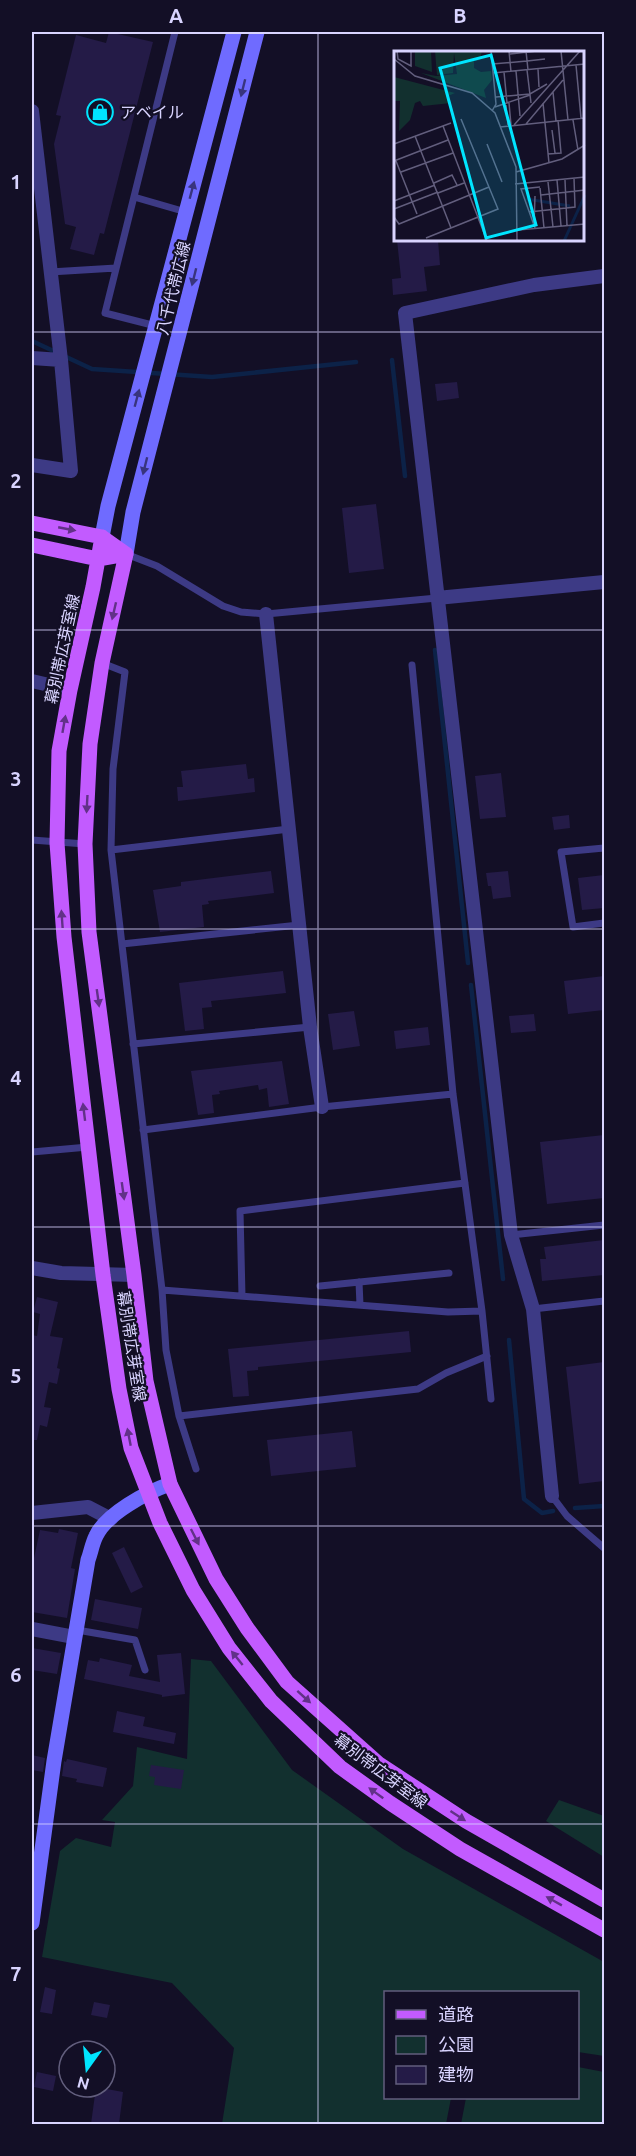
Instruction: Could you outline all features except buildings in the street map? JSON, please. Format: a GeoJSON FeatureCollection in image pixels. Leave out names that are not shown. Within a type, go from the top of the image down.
{"type":"FeatureCollection","features":[{"type":"Feature","properties":{"kind":"main road","name":"八千代帯広線"},"geometry":{"type":"LineString","coordinates":[[102,537],[108,506],[234,32]]}},
{"type":"Feature","properties":{"kind":"main road","name":"八千代帯広線"},"geometry":{"type":"LineString","coordinates":[[126,554],[136,501],[258,32]]}},
{"type":"Feature","properties":{"kind":"main road"},"geometry":{"type":"LineString","coordinates":[[32,523],[102,537],[126,554]]}},
{"type":"Feature","properties":{"kind":"main road","name":"幕別帯広芽室線"},"geometry":{"type":"LineString","coordinates":[[102,537],[59,751],[57,843],[64,937],[103,1275],[119,1389],[129,1438],[147,1492],[193,1590],[228,1648],[271,1701],[340,1767],[390,1803],[460,1848],[604,1930]]}},
{"type":"Feature","properties":{"kind":"main road"},"geometry":{"type":"LineString","coordinates":[[32,545],[98,559],[126,554]]}},
{"type":"Feature","properties":{"kind":"main road","name":"幕別帯広芽室線"},"geometry":{"type":"LineString","coordinates":[[126,554],[102,663],[90,744],[85,844],[89,932],[146,1381],[170,1484],[216,1579],[247,1628],[287,1682],[379,1764],[466,1821],[604,1900]]}},
{"type":"Feature","properties":{"kind":"main road"},"geometry":{"type":"LineString","coordinates":[[32,1923],[36,1855],[88,1560],[96,1534],[111,1519],[147,1492],[170,1484]]}},
{"type":"Feature","properties":{"kind":"street"},"geometry":{"type":"LineString","coordinates":[[32,111],[35,174],[61,360],[71,471],[32,465]]}},
{"type":"Feature","properties":{"kind":"street"},"geometry":{"type":"LineString","coordinates":[[552,1496],[532,1310],[511,1235],[405,313],[534,285],[604,276]]}},
{"type":"Feature","properties":{"kind":"street"},"geometry":{"type":"LineString","coordinates":[[32,358],[61,360]]}},
{"type":"Feature","properties":{"kind":"street"},"geometry":{"type":"LineString","coordinates":[[437,598],[604,582]]}},
{"type":"Feature","properties":{"kind":"street"},"geometry":{"type":"LineString","coordinates":[[266,614],[310,1027],[322,1107]]}},
{"type":"Feature","properties":{"kind":"street"},"geometry":{"type":"LineString","coordinates":[[32,681],[70,690]]}},
{"type":"Feature","properties":{"kind":"street"},"geometry":{"type":"LineString","coordinates":[[32,1268],[61,1273],[134,1275]]}},
{"type":"Feature","properties":{"kind":"street"},"geometry":{"type":"LineString","coordinates":[[32,1513],[88,1507],[111,1519]]}},
{"type":"Feature","properties":{"kind":"street"},"geometry":{"type":"LineString","coordinates":[[32,1629],[75,1633]]}},
{"type":"Feature","properties":{"kind":"lane"},"geometry":{"type":"LineString","coordinates":[[156,326],[105,313],[176,32]]}},
{"type":"Feature","properties":{"kind":"lane"},"geometry":{"type":"LineString","coordinates":[[134,197],[186,212]]}},
{"type":"Feature","properties":{"kind":"lane"},"geometry":{"type":"LineString","coordinates":[[50,272],[116,268]]}},
{"type":"Feature","properties":{"kind":"lane"},"geometry":{"type":"LineString","coordinates":[[126,554],[157,566],[223,606],[241,612],[266,614],[437,598]]}},
{"type":"Feature","properties":{"kind":"lane"},"geometry":{"type":"LineString","coordinates":[[102,663],[125,672],[113,769],[111,850],[162,1290],[166,1350],[179,1416],[196,1469]]}},
{"type":"Feature","properties":{"kind":"lane"},"geometry":{"type":"LineString","coordinates":[[412,665],[453,1094],[482,1311],[491,1399]]}},
{"type":"Feature","properties":{"kind":"lane"},"geometry":{"type":"LineString","coordinates":[[111,850],[289,829]]}},
{"type":"Feature","properties":{"kind":"lane"},"geometry":{"type":"LineString","coordinates":[[32,840],[85,844]]}},
{"type":"Feature","properties":{"kind":"lane"},"geometry":{"type":"LineString","coordinates":[[604,848],[561,852],[573,927],[604,923]]}},
{"type":"Feature","properties":{"kind":"lane"},"geometry":{"type":"LineString","coordinates":[[122,944],[299,925]]}},
{"type":"Feature","properties":{"kind":"lane"},"geometry":{"type":"LineString","coordinates":[[133,1044],[310,1027]]}},
{"type":"Feature","properties":{"kind":"lane"},"geometry":{"type":"LineString","coordinates":[[143,1130],[322,1107],[453,1094]]}},
{"type":"Feature","properties":{"kind":"lane"},"geometry":{"type":"LineString","coordinates":[[32,1152],[88,1147]]}},
{"type":"Feature","properties":{"kind":"lane"},"geometry":{"type":"LineString","coordinates":[[242,1296],[240,1211],[465,1183]]}},
{"type":"Feature","properties":{"kind":"lane"},"geometry":{"type":"LineString","coordinates":[[511,1235],[604,1225]]}},
{"type":"Feature","properties":{"kind":"lane"},"geometry":{"type":"LineString","coordinates":[[320,1286],[449,1273]]}},
{"type":"Feature","properties":{"kind":"lane"},"geometry":{"type":"LineString","coordinates":[[359,1282],[360,1305]]}},
{"type":"Feature","properties":{"kind":"lane"},"geometry":{"type":"LineString","coordinates":[[162,1290],[448,1312],[482,1311]]}},
{"type":"Feature","properties":{"kind":"lane"},"geometry":{"type":"LineString","coordinates":[[532,1310],[604,1301]]}},
{"type":"Feature","properties":{"kind":"lane"},"geometry":{"type":"LineString","coordinates":[[179,1416],[418,1389],[446,1372],[487,1356]]}},
{"type":"Feature","properties":{"kind":"lane"},"geometry":{"type":"LineString","coordinates":[[552,1496],[567,1516],[604,1548]]}},
{"type":"Feature","properties":{"kind":"lane"},"geometry":{"type":"LineString","coordinates":[[75,1633],[135,1640],[145,1670]]}},
{"type":"Feature","properties":{"kind":"green space"},"geometry":{"type":"Polygon","coordinates":[[[191,1659],[211,1661],[292,1770],[403,1849],[604,1962],[604,2056],[579,2052],[579,1991],[384,1991],[384,2099],[451,2099],[446,2124],[222,2124],[234,2048],[172,1983],[42,1957],[60,1851],[76,1838],[111,1847],[115,1822],[102,1820],[133,1786],[137,1747],[187,1759],[191,1659]]]}},
{"type":"Feature","properties":{"kind":"green space"},"geometry":{"type":"Polygon","coordinates":[[[559,1800],[604,1816],[604,1857],[546,1821],[559,1800]]]}},
{"type":"Feature","properties":{"kind":"green space"},"geometry":{"type":"Polygon","coordinates":[[[579,2067],[604,2072],[604,2124],[461,2124],[466,2099],[579,2099],[579,2067]]]}},
{"type":"Feature","properties":{"kind":"waterway"},"geometry":{"type":"LineString","coordinates":[[32,341],[92,369],[212,377],[356,362]]}},
{"type":"Feature","properties":{"kind":"waterway"},"geometry":{"type":"LineString","coordinates":[[392,360],[405,476]]}},
{"type":"Feature","properties":{"kind":"waterway"},"geometry":{"type":"LineString","coordinates":[[435,650],[468,963]]}},
{"type":"Feature","properties":{"kind":"waterway"},"geometry":{"type":"LineString","coordinates":[[471,985],[503,1279]]}},
{"type":"Feature","properties":{"kind":"waterway"},"geometry":{"type":"LineString","coordinates":[[509,1340],[524,1499],[542,1513],[553,1511]]}},
{"type":"Feature","properties":{"kind":"waterway"},"geometry":{"type":"LineString","coordinates":[[575,1508],[604,1506]]}},
{"type":"Feature","properties":{"kind":"place","name":"アベイル"},"geometry":{"type":"Point","coordinates":[100,112]}}]}
